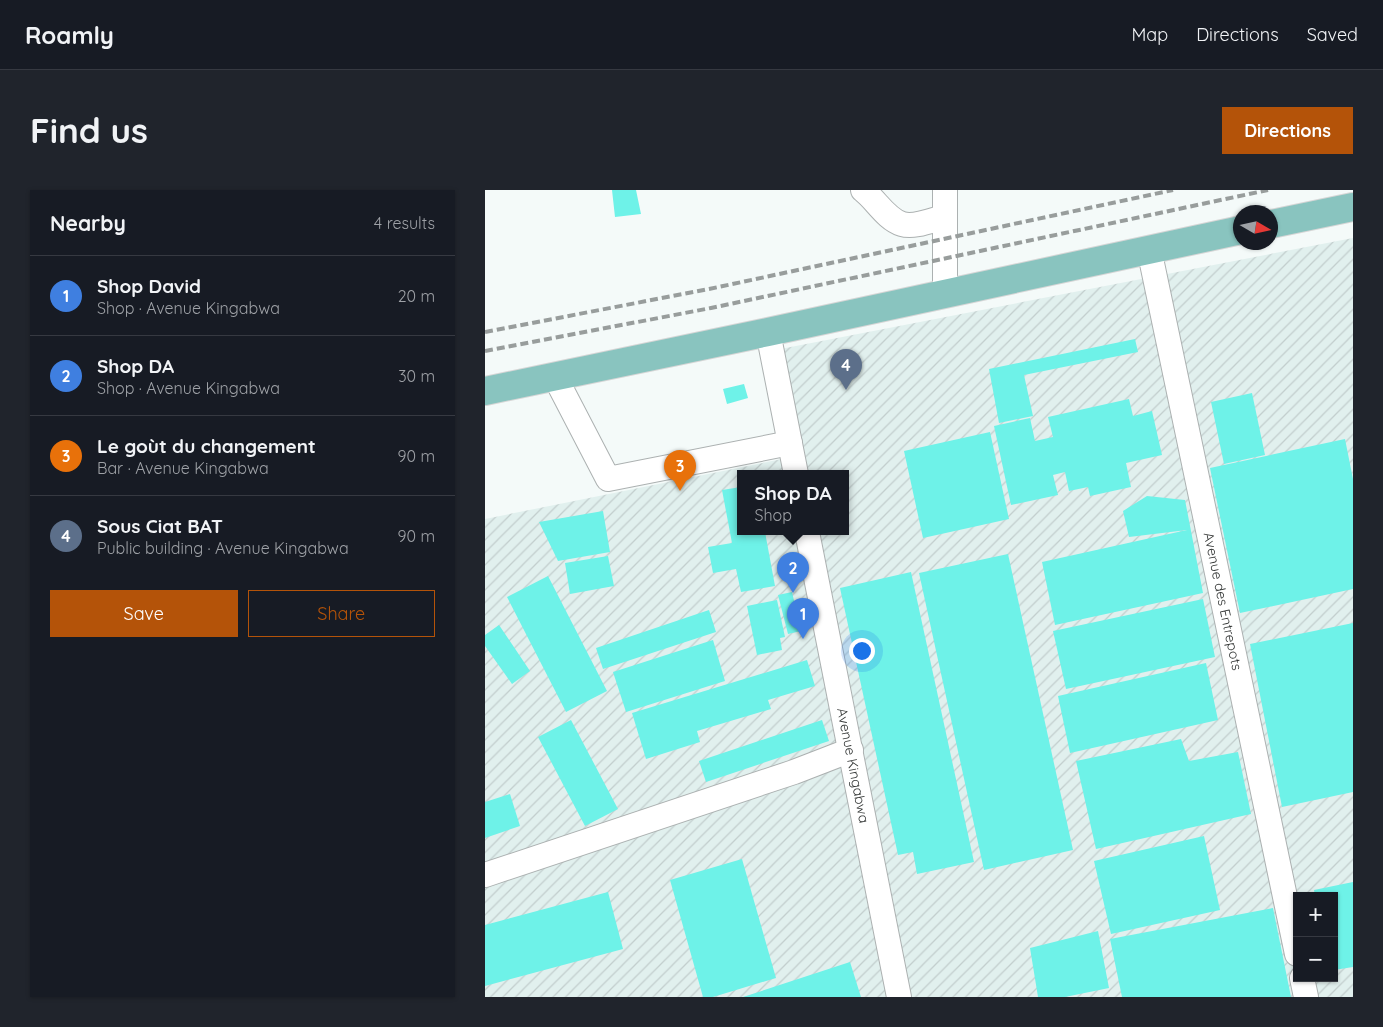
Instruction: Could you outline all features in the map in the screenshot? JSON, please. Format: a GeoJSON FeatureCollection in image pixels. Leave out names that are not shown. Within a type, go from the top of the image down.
{"type":"FeatureCollection","features":[{"type":"Feature","properties":{"kind":"main road"},"geometry":{"type":"LineString","coordinates":[[1278,223],[1353,207]]}},
{"type":"Feature","properties":{"kind":"main road"},"geometry":{"type":"LineString","coordinates":[[485,391],[1233,232]]}},
{"type":"Feature","properties":{"kind":"street"},"geometry":{"type":"LineString","coordinates":[[863,190],[891,217],[902,224],[913,224],[944,217]]}},
{"type":"Feature","properties":{"kind":"street"},"geometry":{"type":"LineString","coordinates":[[945,190],[945,293]]}},
{"type":"Feature","properties":{"kind":"street","name":"Avenue des Entrepots"},"geometry":{"type":"LineString","coordinates":[[1149,248],[1293,937]]}},
{"type":"Feature","properties":{"kind":"street"},"geometry":{"type":"LineString","coordinates":[[768,332],[795,470]]}},
{"type":"Feature","properties":{"kind":"street"},"geometry":{"type":"LineString","coordinates":[[555,377],[608,479],[790,443]]}},
{"type":"Feature","properties":{"kind":"street","name":"Avenue Kingabwa"},"geometry":{"type":"LineString","coordinates":[[808,535],[899,997]]}},
{"type":"Feature","properties":{"kind":"street"},"geometry":{"type":"LineString","coordinates":[[485,875],[794,772],[851,750]]}},
{"type":"Feature","properties":{"kind":"street"},"geometry":{"type":"LineString","coordinates":[[1303,982],[1306,997]]}},
{"type":"Feature","properties":{"kind":"shaded area"},"geometry":{"type":"Polygon","coordinates":[[[1353,238],[1353,997],[485,997],[485,519],[792,457],[770,351],[1353,238]]]}},
{"type":"Feature","properties":{"kind":"building"},"geometry":{"type":"Polygon","coordinates":[[[612,190],[636,190],[641,214],[615,217],[612,190]]]}},
{"type":"Feature","properties":{"kind":"building"},"geometry":{"type":"Polygon","coordinates":[[[1135,339],[1138,352],[1024,375],[1033,416],[999,423],[989,369],[1135,339]]]}},
{"type":"Feature","properties":{"kind":"building"},"geometry":{"type":"Polygon","coordinates":[[[744,384],[748,398],[727,404],[723,389],[744,384]]]}},
{"type":"Feature","properties":{"kind":"building"},"geometry":{"type":"Polygon","coordinates":[[[1252,393],[1265,455],[1224,464],[1211,402],[1252,393]]]}},
{"type":"Feature","properties":{"kind":"building"},"geometry":{"type":"Polygon","coordinates":[[[1129,399],[1133,416],[1152,411],[1162,455],[1126,463],[1131,487],[1090,496],[1088,487],[1069,491],[1065,472],[1053,475],[1058,495],[1011,505],[994,426],[1030,418],[1035,441],[1053,437],[1048,417],[1129,399]]]}},
{"type":"Feature","properties":{"kind":"building"},"geometry":{"type":"Polygon","coordinates":[[[990,432],[1009,519],[923,538],[904,451],[990,432]]]}},
{"type":"Feature","properties":{"kind":"building"},"geometry":{"type":"Polygon","coordinates":[[[1345,439],[1353,479],[1353,589],[1240,613],[1210,468],[1345,439]]]}},
{"type":"Feature","properties":{"kind":"building"},"geometry":{"type":"Polygon","coordinates":[[[737,488],[737,535],[766,535],[775,586],[741,592],[736,569],[713,573],[708,547],[732,543],[722,490],[737,488]]]}},
{"type":"Feature","properties":{"kind":"building"},"geometry":{"type":"Polygon","coordinates":[[[1147,496],[1185,500],[1203,593],[1055,625],[1042,562],[1187,530],[1129,537],[1123,511],[1147,496]]]}},
{"type":"Feature","properties":{"kind":"building"},"geometry":{"type":"Polygon","coordinates":[[[603,511],[610,552],[558,561],[539,522],[603,511]]]}},
{"type":"Feature","properties":{"kind":"building"},"geometry":{"type":"Polygon","coordinates":[[[1008,554],[1073,850],[984,870],[919,573],[1008,554]]]}},
{"type":"Feature","properties":{"kind":"building"},"geometry":{"type":"Polygon","coordinates":[[[608,556],[614,586],[570,594],[565,563],[608,556]]]}},
{"type":"Feature","properties":{"kind":"building"},"geometry":{"type":"Polygon","coordinates":[[[911,572],[974,862],[917,874],[913,852],[898,855],[840,588],[911,572]]]}},
{"type":"Feature","properties":{"kind":"building"},"geometry":{"type":"Polygon","coordinates":[[[548,576],[607,691],[566,712],[507,597],[548,576]]]}},
{"type":"Feature","properties":{"kind":"building"},"geometry":{"type":"Polygon","coordinates":[[[792,592],[801,631],[788,634],[778,595],[792,592]]]}},
{"type":"Feature","properties":{"kind":"building"},"geometry":{"type":"Polygon","coordinates":[[[1203,599],[1215,657],[1066,689],[1053,631],[1203,599]]]}},
{"type":"Feature","properties":{"kind":"building"},"geometry":{"type":"Polygon","coordinates":[[[777,600],[785,637],[780,638],[782,650],[757,655],[747,606],[777,600]]]}},
{"type":"Feature","properties":{"kind":"building"},"geometry":{"type":"Polygon","coordinates":[[[709,610],[716,632],[603,669],[596,648],[709,610]]]}},
{"type":"Feature","properties":{"kind":"building"},"geometry":{"type":"Polygon","coordinates":[[[1353,623],[1353,792],[1282,807],[1250,644],[1353,623]]]}},
{"type":"Feature","properties":{"kind":"building"},"geometry":{"type":"Polygon","coordinates":[[[499,625],[530,671],[512,684],[485,646],[485,635],[499,625]]]}},
{"type":"Feature","properties":{"kind":"building"},"geometry":{"type":"Polygon","coordinates":[[[713,640],[725,681],[626,712],[613,672],[713,640]]]}},
{"type":"Feature","properties":{"kind":"building"},"geometry":{"type":"Polygon","coordinates":[[[807,660],[815,686],[768,700],[771,709],[697,731],[700,742],[646,759],[632,713],[807,660]]]}},
{"type":"Feature","properties":{"kind":"building"},"geometry":{"type":"Polygon","coordinates":[[[1206,663],[1218,720],[1070,753],[1058,696],[1206,663]]]}},
{"type":"Feature","properties":{"kind":"building"},"geometry":{"type":"Polygon","coordinates":[[[571,720],[618,809],[585,826],[538,737],[571,720]]]}},
{"type":"Feature","properties":{"kind":"building"},"geometry":{"type":"Polygon","coordinates":[[[822,720],[829,741],[706,782],[699,761],[822,720]]]}},
{"type":"Feature","properties":{"kind":"building"},"geometry":{"type":"Polygon","coordinates":[[[1181,739],[1189,761],[1238,752],[1251,814],[1096,849],[1076,761],[1181,739]]]}},
{"type":"Feature","properties":{"kind":"building"},"geometry":{"type":"Polygon","coordinates":[[[510,794],[520,826],[485,838],[485,802],[510,794]]]}},
{"type":"Feature","properties":{"kind":"building"},"geometry":{"type":"Polygon","coordinates":[[[1204,836],[1220,910],[1111,934],[1094,861],[1204,836]]]}},
{"type":"Feature","properties":{"kind":"building"},"geometry":{"type":"Polygon","coordinates":[[[742,859],[776,978],[713,997],[703,997],[670,880],[742,859]]]}},
{"type":"Feature","properties":{"kind":"building"},"geometry":{"type":"Polygon","coordinates":[[[1353,882],[1353,967],[1338,969],[1338,892],[1314,892],[1314,890],[1353,882]]]}},
{"type":"Feature","properties":{"kind":"building"},"geometry":{"type":"Polygon","coordinates":[[[608,892],[623,949],[485,986],[485,925],[608,892]]]}},
{"type":"Feature","properties":{"kind":"building"},"geometry":{"type":"Polygon","coordinates":[[[1273,908],[1291,997],[1122,997],[1110,939],[1273,908]]]}},
{"type":"Feature","properties":{"kind":"building"},"geometry":{"type":"Polygon","coordinates":[[[1098,931],[1109,988],[1065,997],[1038,997],[1030,948],[1098,931]]]}},
{"type":"Feature","properties":{"kind":"building"},"geometry":{"type":"Polygon","coordinates":[[[850,962],[861,997],[743,997],[850,962]]]}},
{"type":"Feature","properties":{"kind":"railway"},"geometry":{"type":"LineString","coordinates":[[485,332],[709,289],[1173,190]]}},
{"type":"Feature","properties":{"kind":"railway"},"geometry":{"type":"LineString","coordinates":[[485,351],[711,308],[1268,190]]}},
{"type":"Feature","properties":{"kind":"place","name":"Sous Ciat BAT"},"geometry":{"type":"Point","coordinates":[846,390]}},
{"type":"Feature","properties":{"kind":"place","name":"Le goùt du changement"},"geometry":{"type":"Point","coordinates":[680,491]}},
{"type":"Feature","properties":{"kind":"place","name":"Shop DA"},"geometry":{"type":"Point","coordinates":[793,593]}},
{"type":"Feature","properties":{"kind":"place","name":"Shop David"},"geometry":{"type":"Point","coordinates":[803,639]}}]}
